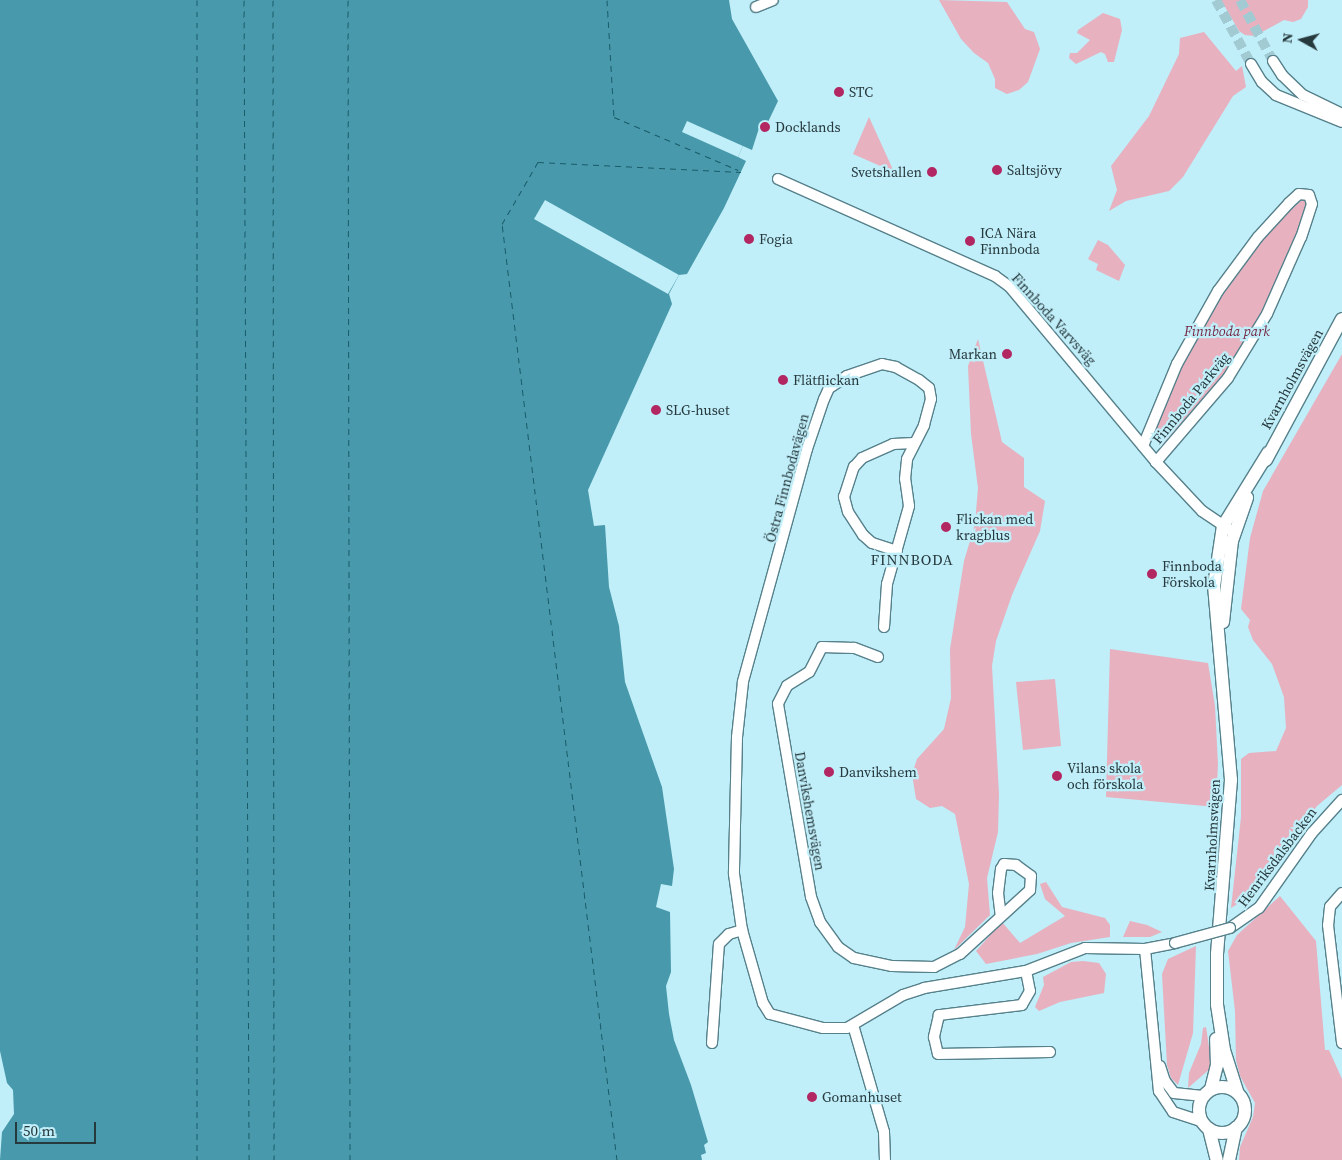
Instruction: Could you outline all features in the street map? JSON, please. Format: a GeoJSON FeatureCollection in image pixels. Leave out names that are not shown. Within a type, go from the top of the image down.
{"type":"FeatureCollection","features":[{"type":"Feature","properties":{"kind":"street"},"geometry":{"type":"LineString","coordinates":[[756,7],[772,0]]}},
{"type":"Feature","properties":{"kind":"street"},"geometry":{"type":"LineString","coordinates":[[1273,61],[1282,75],[1303,95],[1342,114]]}},
{"type":"Feature","properties":{"kind":"street"},"geometry":{"type":"LineString","coordinates":[[1251,64],[1262,82],[1276,95],[1342,122]]}},
{"type":"Feature","properties":{"kind":"street","name":"Finnboda Varvsväg"},"geometry":{"type":"LineString","coordinates":[[778,179],[995,276],[1009,286],[1156,462],[1193,502],[1228,529]]}},
{"type":"Feature","properties":{"kind":"street","name":"Finnboda Parkväg"},"geometry":{"type":"LineString","coordinates":[[1143,446],[1177,364],[1218,291],[1258,237],[1289,203],[1298,194],[1309,195],[1312,204],[1301,237],[1267,314],[1222,385],[1156,462]]}},
{"type":"Feature","properties":{"kind":"street","name":"Kvarnholmsvägen"},"geometry":{"type":"LineString","coordinates":[[1217,1160],[1205,1125],[1198,1112],[1217,1065],[1218,954],[1231,780],[1214,586],[1228,529],[1342,319]]}},
{"type":"Feature","properties":{"kind":"street","name":"Östra Finnbodavägen"},"geometry":{"type":"LineString","coordinates":[[853,1026],[823,1028],[770,1014],[762,1003],[742,930],[734,874],[737,736],[743,682],[807,449],[829,388],[847,376],[873,366],[889,365],[906,372],[929,388],[931,399],[924,426],[914,444],[905,470],[910,506],[887,584],[884,627]]}},
{"type":"Feature","properties":{"kind":"street"},"geometry":{"type":"LineString","coordinates":[[897,551],[872,543],[863,535],[848,512],[844,497],[854,467],[862,458],[893,444],[914,444]]}},
{"type":"Feature","properties":{"kind":"street","name":"Danvikshemsvägen"},"geometry":{"type":"LineString","coordinates":[[878,657],[854,648],[822,648],[809,672],[787,686],[778,704],[811,897],[828,935],[838,947],[854,958],[892,966],[934,967],[960,954],[1030,890],[1031,876],[1016,865],[1004,864],[1001,869],[998,893],[1000,916]]}},
{"type":"Feature","properties":{"kind":"street","name":"Henriksdalsbacken"},"geometry":{"type":"LineString","coordinates":[[1146,949],[1230,928],[1259,908],[1312,833],[1342,800]]}},
{"type":"Feature","properties":{"kind":"street"},"geometry":{"type":"LineString","coordinates":[[1342,892],[1330,907],[1328,926],[1342,1043]]}},
{"type":"Feature","properties":{"kind":"street"},"geometry":{"type":"LineString","coordinates":[[712,1043],[719,944],[729,934],[742,930]]}},
{"type":"Feature","properties":{"kind":"street"},"geometry":{"type":"LineString","coordinates":[[885,1160],[881,1120],[853,1026],[902,996],[939,985],[1026,970],[1085,948],[1146,949],[1157,1058],[1157,1082],[1163,1100],[1173,1112],[1223,1133],[1236,1128]]}},
{"type":"Feature","properties":{"kind":"street"},"geometry":{"type":"LineString","coordinates":[[934,967],[939,985]]}},
{"type":"Feature","properties":{"kind":"street"},"geometry":{"type":"LineString","coordinates":[[1026,970],[1030,991],[1022,1005],[939,1015],[934,1037],[938,1054],[1050,1052]]}},
{"type":"Feature","properties":{"kind":"street","name":"Kvarnholmsvägen"},"geometry":{"type":"LineString","coordinates":[[1218,1020],[1237,1091],[1245,1104],[1245,1113],[1236,1128],[1229,1160]]}},
{"type":"Feature","properties":{"kind":"street"},"geometry":{"type":"LineString","coordinates":[[1157,1058],[1165,1081],[1174,1092],[1207,1092],[1226,1086],[1237,1091]]}},
{"type":"Feature","properties":{"kind":"green space"},"geometry":{"type":"Polygon","coordinates":[[[939,0],[1007,2],[1025,29],[1034,32],[1040,49],[1028,82],[1019,90],[1007,94],[995,88],[995,79],[988,63],[974,53],[961,39],[939,0]]]}},
{"type":"Feature","properties":{"kind":"green space"},"geometry":{"type":"Polygon","coordinates":[[[1221,0],[1308,0],[1308,7],[1301,19],[1293,22],[1284,20],[1255,36],[1245,35],[1239,31],[1221,0]]]}},
{"type":"Feature","properties":{"kind":"green space"},"geometry":{"type":"Polygon","coordinates":[[[1103,13],[1120,19],[1122,30],[1114,62],[1108,62],[1105,54],[1101,52],[1076,64],[1069,58],[1070,53],[1077,53],[1090,40],[1077,33],[1078,30],[1103,13]]]}},
{"type":"Feature","properties":{"kind":"green space"},"geometry":{"type":"Polygon","coordinates":[[[1204,32],[1236,71],[1242,66],[1246,87],[1233,96],[1183,177],[1169,191],[1126,201],[1109,211],[1117,190],[1111,166],[1149,116],[1179,54],[1180,38],[1204,32]]]}},
{"type":"Feature","properties":{"kind":"green space"},"geometry":{"type":"Polygon","coordinates":[[[869,117],[894,172],[853,154],[869,117]]]}},
{"type":"Feature","properties":{"kind":"green space","name":"Finnboda park"},"geometry":{"type":"Polygon","coordinates":[[[1303,199],[1309,202],[1277,287],[1220,383],[1163,447],[1153,435],[1181,366],[1225,289],[1272,227],[1303,199]]]}},
{"type":"Feature","properties":{"kind":"green space"},"geometry":{"type":"Polygon","coordinates":[[[1098,240],[1108,245],[1125,265],[1119,281],[1096,270],[1098,264],[1088,259],[1098,240]]]}},
{"type":"Feature","properties":{"kind":"green space"},"geometry":{"type":"Polygon","coordinates":[[[978,339],[1002,442],[1024,458],[1024,487],[1045,501],[1040,531],[1012,595],[996,641],[992,666],[999,794],[998,832],[987,878],[990,915],[954,950],[965,927],[969,884],[955,814],[942,806],[930,808],[916,799],[912,774],[917,759],[944,729],[951,698],[950,649],[964,561],[975,524],[978,488],[971,434],[968,366],[978,339]]]}},
{"type":"Feature","properties":{"kind":"green space"},"geometry":{"type":"Polygon","coordinates":[[[1342,354],[1342,785],[1317,806],[1267,874],[1245,899],[1231,908],[1241,817],[1241,759],[1249,753],[1276,751],[1286,728],[1284,697],[1272,664],[1253,640],[1248,627],[1250,620],[1241,609],[1250,538],[1263,491],[1342,354]]]}},
{"type":"Feature","properties":{"kind":"green space"},"geometry":{"type":"Polygon","coordinates":[[[1110,649],[1208,663],[1215,706],[1218,764],[1216,807],[1106,797],[1110,649]]]}},
{"type":"Feature","properties":{"kind":"green space"},"geometry":{"type":"Polygon","coordinates":[[[1055,679],[1061,746],[1023,750],[1016,682],[1055,679]]]}},
{"type":"Feature","properties":{"kind":"green space"},"geometry":{"type":"Polygon","coordinates":[[[1046,882],[1062,907],[1105,918],[1110,925],[1110,937],[1071,943],[1037,954],[986,964],[976,951],[1002,922],[1020,943],[1065,916],[1045,899],[1040,884],[1046,882]]]}},
{"type":"Feature","properties":{"kind":"green space"},"geometry":{"type":"Polygon","coordinates":[[[1280,896],[1316,941],[1325,1050],[1329,1050],[1342,1079],[1342,1160],[1239,1160],[1240,1147],[1253,1117],[1255,1103],[1240,1076],[1236,1060],[1235,1011],[1228,951],[1237,935],[1280,896]]]}},
{"type":"Feature","properties":{"kind":"green space"},"geometry":{"type":"Polygon","coordinates":[[[1130,921],[1147,925],[1162,932],[1150,937],[1123,937],[1130,921]]]}},
{"type":"Feature","properties":{"kind":"green space"},"geometry":{"type":"Polygon","coordinates":[[[1196,946],[1193,1033],[1178,1085],[1171,1078],[1167,1065],[1162,974],[1168,959],[1196,946]]]}},
{"type":"Feature","properties":{"kind":"green space"},"geometry":{"type":"Polygon","coordinates":[[[1071,962],[1099,963],[1106,974],[1104,993],[1060,1002],[1039,1011],[1035,1007],[1044,985],[1043,977],[1071,962]]]}},
{"type":"Feature","properties":{"kind":"green space"},"geometry":{"type":"Polygon","coordinates":[[[1206,1027],[1212,1067],[1188,1088],[1189,1073],[1201,1044],[1203,1028],[1206,1027]]]}},
{"type":"Feature","properties":{"kind":"water"},"geometry":{"type":"Polygon","coordinates":[[[0,0],[729,0],[732,19],[778,101],[768,122],[760,125],[752,150],[743,146],[738,157],[746,161],[724,208],[687,274],[679,275],[669,294],[672,304],[588,490],[594,526],[605,525],[609,587],[619,626],[625,682],[662,787],[674,869],[672,886],[661,884],[656,907],[670,912],[671,972],[666,986],[669,1014],[674,1040],[691,1085],[708,1142],[704,1145],[706,1153],[701,1155],[702,1160],[0,1160],[2,1132],[14,1114],[13,1090],[7,1083],[0,1051],[0,0]]]}},
{"type":"Feature","properties":{"kind":"pier"},"geometry":{"type":"Polygon","coordinates":[[[687,121],[743,146],[738,157],[682,132],[687,121]]]}},
{"type":"Feature","properties":{"kind":"pier"},"geometry":{"type":"Polygon","coordinates":[[[545,200],[679,275],[668,294],[534,219],[545,200]]]}},
{"type":"Feature","properties":{"kind":"ferry route"},"geometry":{"type":"LineString","coordinates":[[197,0],[197,1160]]}},
{"type":"Feature","properties":{"kind":"ferry route"},"geometry":{"type":"LineString","coordinates":[[244,0],[249,1160]]}},
{"type":"Feature","properties":{"kind":"ferry route"},"geometry":{"type":"LineString","coordinates":[[273,0],[274,1160]]}},
{"type":"Feature","properties":{"kind":"ferry route"},"geometry":{"type":"LineString","coordinates":[[348,0],[350,1160]]}},
{"type":"Feature","properties":{"kind":"ferry route"},"geometry":{"type":"LineString","coordinates":[[607,0],[614,117],[738,170]]}},
{"type":"Feature","properties":{"kind":"ferry route"},"geometry":{"type":"LineString","coordinates":[[617,1160],[502,224],[538,162],[741,172]]}},
{"type":"Feature","properties":{"kind":"tunnel"},"geometry":{"type":"LineString","coordinates":[[1216,0],[1251,64]]}},
{"type":"Feature","properties":{"kind":"tunnel"},"geometry":{"type":"LineString","coordinates":[[1240,0],[1273,61]]}},
{"type":"Feature","properties":{"kind":"place","name":"STC"},"geometry":{"type":"Point","coordinates":[839,92]}},
{"type":"Feature","properties":{"kind":"place","name":"Docklands"},"geometry":{"type":"Point","coordinates":[765,127]}},
{"type":"Feature","properties":{"kind":"place","name":"Saltsjövy"},"geometry":{"type":"Point","coordinates":[997,170]}},
{"type":"Feature","properties":{"kind":"place","name":"Svetshallen"},"geometry":{"type":"Point","coordinates":[932,172]}},
{"type":"Feature","properties":{"kind":"place","name":"Fogia"},"geometry":{"type":"Point","coordinates":[749,239]}},
{"type":"Feature","properties":{"kind":"place","name":"ICA Nära Finnboda"},"geometry":{"type":"Point","coordinates":[970,241]}},
{"type":"Feature","properties":{"kind":"place","name":"Markan"},"geometry":{"type":"Point","coordinates":[1007,354]}},
{"type":"Feature","properties":{"kind":"place","name":"Flätflickan"},"geometry":{"type":"Point","coordinates":[783,380]}},
{"type":"Feature","properties":{"kind":"place","name":"SLG-huset"},"geometry":{"type":"Point","coordinates":[656,410]}},
{"type":"Feature","properties":{"kind":"place","name":"Flickan med kragblus"},"geometry":{"type":"Point","coordinates":[946,527]}},
{"type":"Feature","properties":{"kind":"place","name":"Finnboda Förskola"},"geometry":{"type":"Point","coordinates":[1152,574]}},
{"type":"Feature","properties":{"kind":"place","name":"Danvikshem"},"geometry":{"type":"Point","coordinates":[829,772]}},
{"type":"Feature","properties":{"kind":"place","name":"Vilans skola och förskola"},"geometry":{"type":"Point","coordinates":[1057,776]}},
{"type":"Feature","properties":{"kind":"place","name":"Gomanhuset"},"geometry":{"type":"Point","coordinates":[812,1097]}},
{"type":"Feature","properties":{"kind":"district","name":"FINNBODA"},"geometry":{"type":"Point","coordinates":[912,560]}}]}
